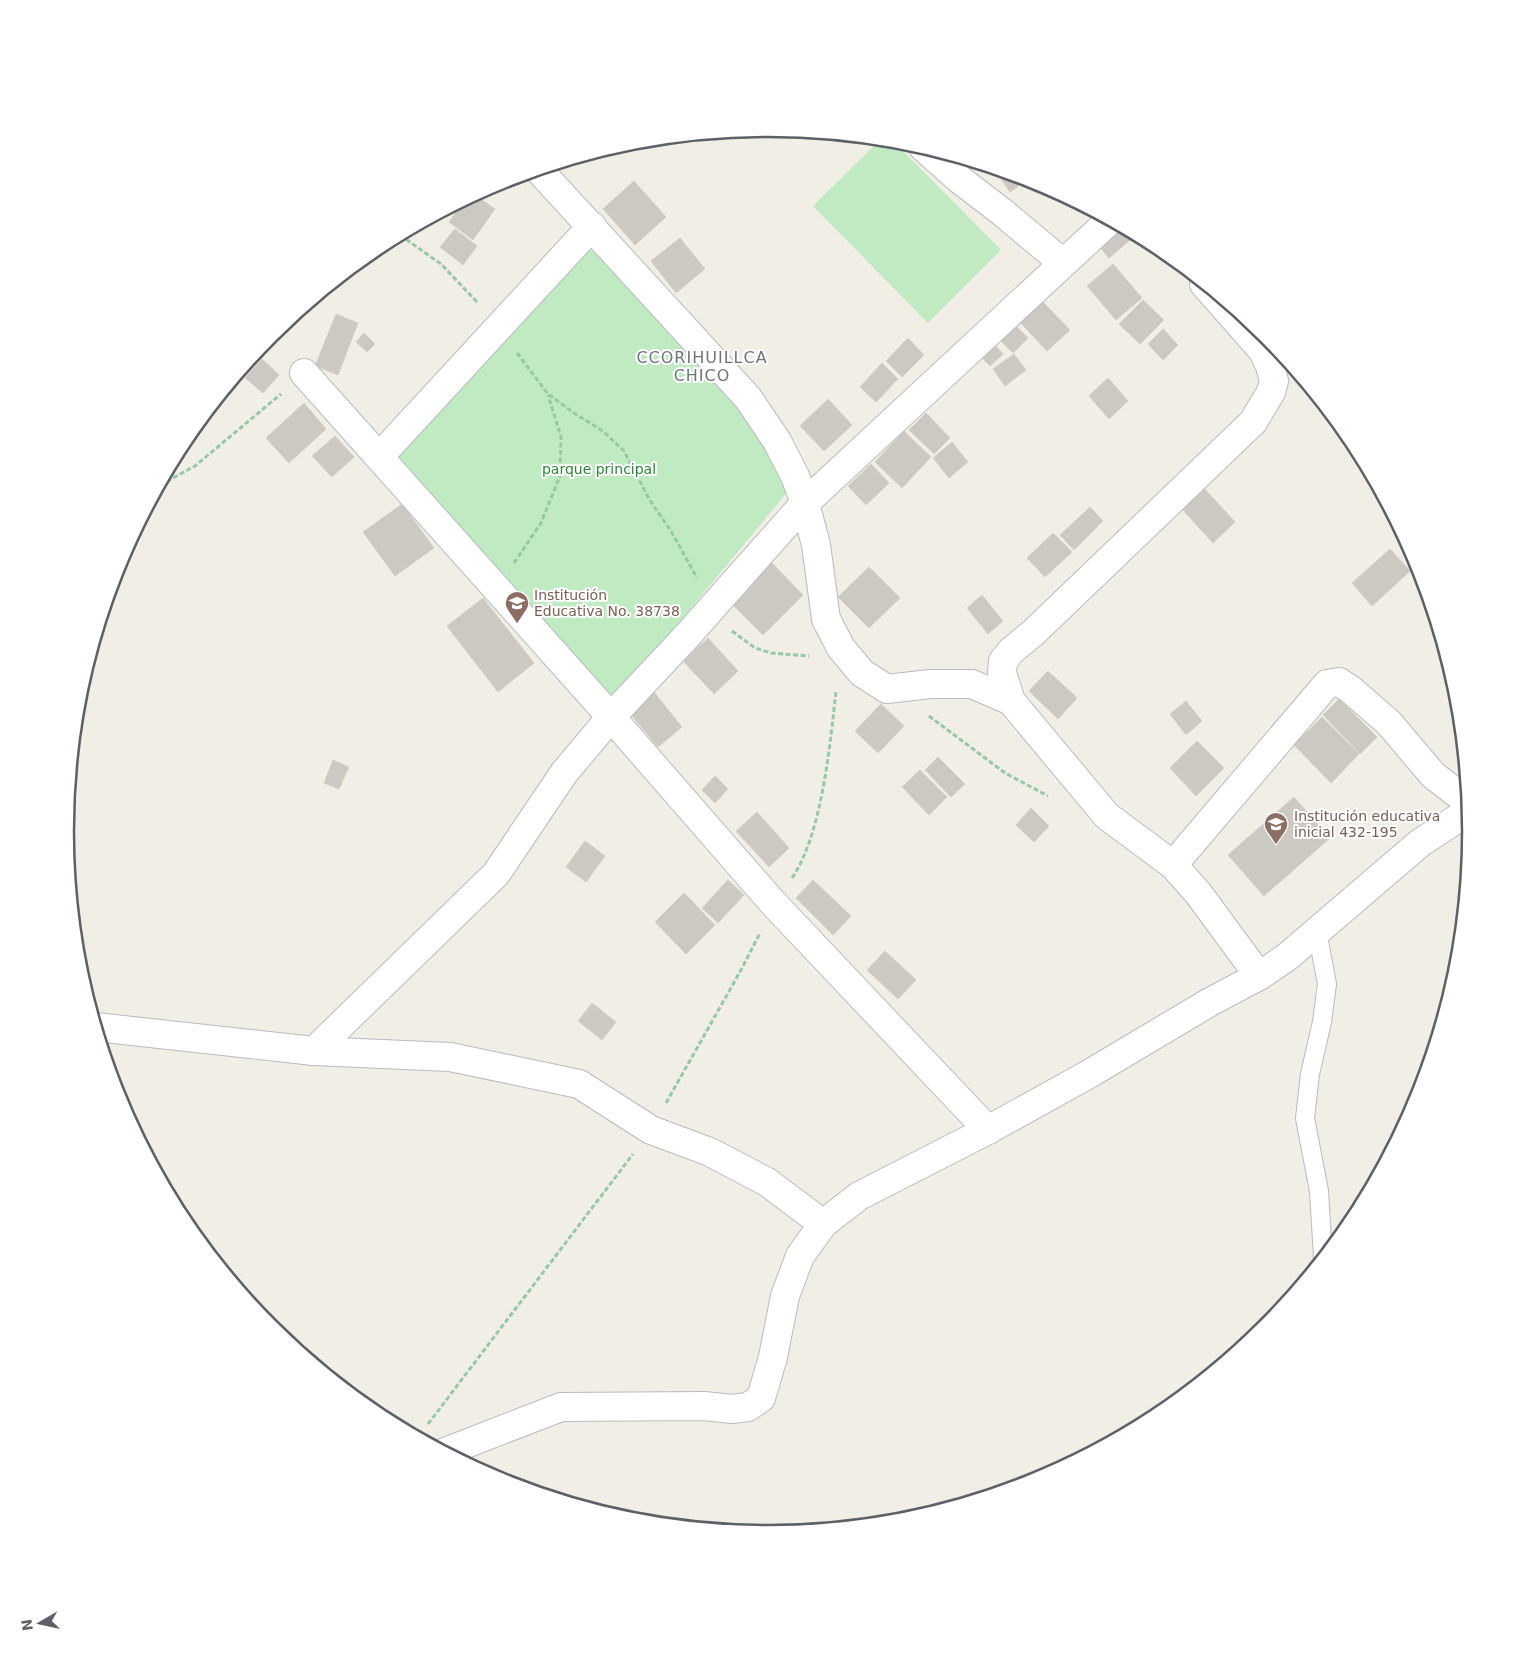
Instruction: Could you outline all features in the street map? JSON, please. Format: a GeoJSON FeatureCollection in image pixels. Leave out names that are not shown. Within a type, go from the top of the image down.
{"type":"FeatureCollection","features":[{"type":"Feature","properties":{"kind":"street"},"geometry":{"type":"LineString","coordinates":[[936,158],[1062,263]]}},
{"type":"Feature","properties":{"kind":"street"},"geometry":{"type":"LineString","coordinates":[[543,175],[748,398],[777,441],[795,476],[805,503],[816,544],[826,619],[841,648],[862,673],[887,689],[930,684],[972,684],[1011,701]]}},
{"type":"Feature","properties":{"kind":"street"},"geometry":{"type":"LineString","coordinates":[[314,1051],[496,874],[564,773],[611,717],[713,607],[805,503],[1105,225]]}},
{"type":"Feature","properties":{"kind":"street"},"geometry":{"type":"LineString","coordinates":[[379,457],[592,226]]}},
{"type":"Feature","properties":{"kind":"street"},"geometry":{"type":"LineString","coordinates":[[1234,318],[1264,351],[1274,381],[1271,392],[1253,422],[1033,633],[1011,651],[1003,661],[1002,673],[1011,701],[1107,816],[1173,865],[1198,893],[1259,976]]}},
{"type":"Feature","properties":{"kind":"street"},"geometry":{"type":"LineString","coordinates":[[304,373],[497,588],[774,904],[988,1130]]}},
{"type":"Feature","properties":{"kind":"street"},"geometry":{"type":"LineString","coordinates":[[1173,865],[1327,684],[1339,682],[1350,689],[1389,723],[1434,776],[1461,797]]}},
{"type":"Feature","properties":{"kind":"street"},"geometry":{"type":"LineString","coordinates":[[452,1449],[561,1407],[704,1406],[732,1410],[748,1407],[761,1398],[773,1357],[785,1296],[800,1256],[823,1224],[859,1196],[988,1130],[1089,1074],[1210,1002],[1259,976],[1287,957],[1420,843],[1462,816]]}},
{"type":"Feature","properties":{"kind":"street"},"geometry":{"type":"LineString","coordinates":[[102,1028],[314,1051],[450,1056],[579,1084],[651,1130],[710,1152],[759,1178],[823,1224]]}},
{"type":"Feature","properties":{"kind":"lane"},"geometry":{"type":"LineString","coordinates":[[1317,931],[1327,984],[1322,1022],[1310,1074],[1305,1118],[1319,1191],[1322,1249]]}},
{"type":"Feature","properties":{"kind":"path"},"geometry":{"type":"LineString","coordinates":[[406,239],[441,264],[500,326],[508,341],[548,394],[577,415],[604,430],[624,451],[649,499],[671,531],[723,625],[755,648],[771,654],[811,656],[841,648],[822,794],[812,834],[798,869],[774,904],[741,970],[651,1130],[424,1430]]}},
{"type":"Feature","properties":{"kind":"path"},"geometry":{"type":"LineString","coordinates":[[170,479],[195,466],[252,420],[304,373]]}},
{"type":"Feature","properties":{"kind":"path"},"geometry":{"type":"LineString","coordinates":[[497,588],[541,523],[560,476],[560,437],[548,394]]}},
{"type":"Feature","properties":{"kind":"path"},"geometry":{"type":"LineString","coordinates":[[887,689],[930,717],[1005,773],[1055,800]]}},
{"type":"Feature","properties":{"kind":"green space"},"geometry":{"type":"Polygon","coordinates":[[[874,146],[903,151],[1001,250],[928,323],[813,206],[874,146]]]}},
{"type":"Feature","properties":{"kind":"green space","name":"parque principal"},"geometry":{"type":"Polygon","coordinates":[[[588,242],[733,399],[794,484],[613,702],[392,457],[588,242]]]}},
{"type":"Feature","properties":{"kind":"building"},"geometry":{"type":"Polygon","coordinates":[[[1000,177],[1020,185],[1010,192],[1000,177]]]}},
{"type":"Feature","properties":{"kind":"building"},"geometry":{"type":"Polygon","coordinates":[[[634,181],[666,217],[635,245],[603,209],[634,181]]]}},
{"type":"Feature","properties":{"kind":"building"},"geometry":{"type":"Polygon","coordinates":[[[481,200],[495,209],[473,240],[449,222],[457,211],[481,200]]]}},
{"type":"Feature","properties":{"kind":"building"},"geometry":{"type":"Polygon","coordinates":[[[1111,228],[1131,240],[1109,258],[1095,241],[1111,228]]]}},
{"type":"Feature","properties":{"kind":"building"},"geometry":{"type":"Polygon","coordinates":[[[455,229],[477,246],[463,265],[440,247],[455,229]]]}},
{"type":"Feature","properties":{"kind":"building"},"geometry":{"type":"Polygon","coordinates":[[[680,238],[705,269],[676,293],[651,261],[680,238]]]}},
{"type":"Feature","properties":{"kind":"building"},"geometry":{"type":"Polygon","coordinates":[[[1113,264],[1142,298],[1116,320],[1087,286],[1113,264]]]}},
{"type":"Feature","properties":{"kind":"building"},"geometry":{"type":"Polygon","coordinates":[[[1039,298],[1070,330],[1047,351],[1017,319],[1039,298]]]}},
{"type":"Feature","properties":{"kind":"building"},"geometry":{"type":"Polygon","coordinates":[[[1143,300],[1164,320],[1140,344],[1119,324],[1143,300]]]}},
{"type":"Feature","properties":{"kind":"building"},"geometry":{"type":"Polygon","coordinates":[[[336,314],[358,323],[338,375],[315,366],[336,314]]]}},
{"type":"Feature","properties":{"kind":"building"},"geometry":{"type":"Polygon","coordinates":[[[1012,322],[1028,338],[1013,353],[997,337],[1012,322]]]}},
{"type":"Feature","properties":{"kind":"building"},"geometry":{"type":"Polygon","coordinates":[[[1163,329],[1178,345],[1163,360],[1148,344],[1163,329]]]}},
{"type":"Feature","properties":{"kind":"building"},"geometry":{"type":"Polygon","coordinates":[[[364,333],[375,344],[367,352],[356,342],[364,333]]]}},
{"type":"Feature","properties":{"kind":"building"},"geometry":{"type":"Polygon","coordinates":[[[908,338],[924,355],[902,377],[886,361],[908,338]]]}},
{"type":"Feature","properties":{"kind":"building"},"geometry":{"type":"Polygon","coordinates":[[[990,340],[1003,354],[990,366],[977,353],[990,340]]]}},
{"type":"Feature","properties":{"kind":"building"},"geometry":{"type":"Polygon","coordinates":[[[1014,354],[1026,370],[1005,386],[993,369],[1014,354]]]}},
{"type":"Feature","properties":{"kind":"building"},"geometry":{"type":"Polygon","coordinates":[[[262,359],[279,375],[263,393],[245,378],[262,359]]]}},
{"type":"Feature","properties":{"kind":"building"},"geometry":{"type":"Polygon","coordinates":[[[882,363],[898,379],[876,402],[860,387],[882,363]]]}},
{"type":"Feature","properties":{"kind":"building"},"geometry":{"type":"Polygon","coordinates":[[[1108,378],[1128,401],[1109,419],[1089,396],[1108,378]]]}},
{"type":"Feature","properties":{"kind":"building"},"geometry":{"type":"Polygon","coordinates":[[[828,399],[852,425],[824,451],[800,426],[828,399]]]}},
{"type":"Feature","properties":{"kind":"building"},"geometry":{"type":"Polygon","coordinates":[[[304,403],[326,429],[289,463],[266,438],[304,403]]]}},
{"type":"Feature","properties":{"kind":"building"},"geometry":{"type":"Polygon","coordinates":[[[926,413],[950,438],[934,454],[909,430],[926,413]]]}},
{"type":"Feature","properties":{"kind":"building"},"geometry":{"type":"Polygon","coordinates":[[[904,431],[931,457],[902,488],[875,462],[904,431]]]}},
{"type":"Feature","properties":{"kind":"building"},"geometry":{"type":"Polygon","coordinates":[[[335,436],[354,457],[332,477],[312,456],[335,436]]]}},
{"type":"Feature","properties":{"kind":"building"},"geometry":{"type":"Polygon","coordinates":[[[952,442],[968,462],[949,478],[933,458],[952,442]]]}},
{"type":"Feature","properties":{"kind":"building"},"geometry":{"type":"Polygon","coordinates":[[[871,464],[889,483],[866,505],[848,486],[871,464]]]}},
{"type":"Feature","properties":{"kind":"building"},"geometry":{"type":"Polygon","coordinates":[[[1202,486],[1235,522],[1213,543],[1180,507],[1202,486]]]}},
{"type":"Feature","properties":{"kind":"building"},"geometry":{"type":"Polygon","coordinates":[[[402,504],[434,548],[395,576],[363,532],[402,504]]]}},
{"type":"Feature","properties":{"kind":"building"},"geometry":{"type":"Polygon","coordinates":[[[1090,507],[1103,521],[1074,550],[1060,535],[1090,507]]]}},
{"type":"Feature","properties":{"kind":"building"},"geometry":{"type":"Polygon","coordinates":[[[1053,533],[1072,552],[1045,577],[1027,558],[1053,533]]]}},
{"type":"Feature","properties":{"kind":"building"},"geometry":{"type":"Polygon","coordinates":[[[1390,549],[1410,571],[1372,606],[1352,583],[1390,549]]]}},
{"type":"Feature","properties":{"kind":"building"},"geometry":{"type":"Polygon","coordinates":[[[770,561],[803,595],[763,635],[729,601],[770,561]]]}},
{"type":"Feature","properties":{"kind":"building"},"geometry":{"type":"Polygon","coordinates":[[[869,567],[900,598],[869,628],[838,597],[869,567]]]}},
{"type":"Feature","properties":{"kind":"building"},"geometry":{"type":"Polygon","coordinates":[[[982,595],[1003,621],[988,634],[967,608],[982,595]]]}},
{"type":"Feature","properties":{"kind":"building"},"geometry":{"type":"Polygon","coordinates":[[[483,598],[534,663],[498,692],[447,626],[483,598]]]}},
{"type":"Feature","properties":{"kind":"building"},"geometry":{"type":"Polygon","coordinates":[[[708,638],[738,671],[714,694],[683,661],[708,638]]]}},
{"type":"Feature","properties":{"kind":"building"},"geometry":{"type":"Polygon","coordinates":[[[1048,671],[1077,698],[1058,719],[1029,691],[1048,671]]]}},
{"type":"Feature","properties":{"kind":"building"},"geometry":{"type":"Polygon","coordinates":[[[653,691],[682,727],[658,747],[628,711],[653,691]]]}},
{"type":"Feature","properties":{"kind":"building"},"geometry":{"type":"Polygon","coordinates":[[[1339,699],[1377,737],[1360,754],[1323,715],[1339,699]]]}},
{"type":"Feature","properties":{"kind":"building"},"geometry":{"type":"Polygon","coordinates":[[[1186,701],[1202,721],[1186,735],[1170,714],[1186,701]]]}},
{"type":"Feature","properties":{"kind":"building"},"geometry":{"type":"Polygon","coordinates":[[[881,704],[904,726],[878,753],[855,731],[881,704]]]}},
{"type":"Feature","properties":{"kind":"building"},"geometry":{"type":"Polygon","coordinates":[[[1322,717],[1359,754],[1331,783],[1294,745],[1322,717]]]}},
{"type":"Feature","properties":{"kind":"building"},"geometry":{"type":"Polygon","coordinates":[[[1197,741],[1224,768],[1196,796],[1170,768],[1197,741]]]}},
{"type":"Feature","properties":{"kind":"building"},"geometry":{"type":"Polygon","coordinates":[[[938,757],[965,784],[951,797],[925,770],[938,757]]]}},
{"type":"Feature","properties":{"kind":"building"},"geometry":{"type":"Polygon","coordinates":[[[333,760],[349,767],[339,789],[324,783],[333,760]]]}},
{"type":"Feature","properties":{"kind":"building"},"geometry":{"type":"Polygon","coordinates":[[[920,770],[947,797],[929,815],[902,787],[920,770]]]}},
{"type":"Feature","properties":{"kind":"building"},"geometry":{"type":"Polygon","coordinates":[[[715,776],[728,789],[715,803],[702,790],[715,776]]]}},
{"type":"Feature","properties":{"kind":"building"},"geometry":{"type":"Polygon","coordinates":[[[1294,797],[1330,838],[1264,896],[1228,855],[1294,797]]]}},
{"type":"Feature","properties":{"kind":"building"},"geometry":{"type":"Polygon","coordinates":[[[1031,808],[1049,826],[1034,842],[1016,825],[1031,808]]]}},
{"type":"Feature","properties":{"kind":"building"},"geometry":{"type":"Polygon","coordinates":[[[757,812],[789,848],[769,867],[736,831],[757,812]]]}},
{"type":"Feature","properties":{"kind":"building"},"geometry":{"type":"Polygon","coordinates":[[[585,841],[605,856],[586,882],[566,867],[585,841]]]}},
{"type":"Feature","properties":{"kind":"building"},"geometry":{"type":"Polygon","coordinates":[[[728,880],[744,895],[718,923],[702,908],[728,880]]]}},
{"type":"Feature","properties":{"kind":"building"},"geometry":{"type":"Polygon","coordinates":[[[813,880],[851,916],[833,935],[796,898],[813,880]]]}},
{"type":"Feature","properties":{"kind":"building"},"geometry":{"type":"Polygon","coordinates":[[[684,893],[715,925],[686,954],[655,922],[684,893]]]}},
{"type":"Feature","properties":{"kind":"building"},"geometry":{"type":"Polygon","coordinates":[[[885,951],[916,980],[898,999],[867,970],[885,951]]]}},
{"type":"Feature","properties":{"kind":"building"},"geometry":{"type":"Polygon","coordinates":[[[592,1003],[616,1022],[602,1040],[578,1021],[592,1003]]]}},
{"type":"Feature","properties":{"kind":"place","name":"Institución Educativa No. 38738"},"geometry":{"type":"Point","coordinates":[517,624]}},
{"type":"Feature","properties":{"kind":"place","name":"Institución educativa inicial 432-195"},"geometry":{"type":"Point","coordinates":[1276,845]}},
{"type":"Feature","properties":{"kind":"district","name":"CCORIHUILLCA CHICO"},"geometry":{"type":"Point","coordinates":[702,366]}}]}
